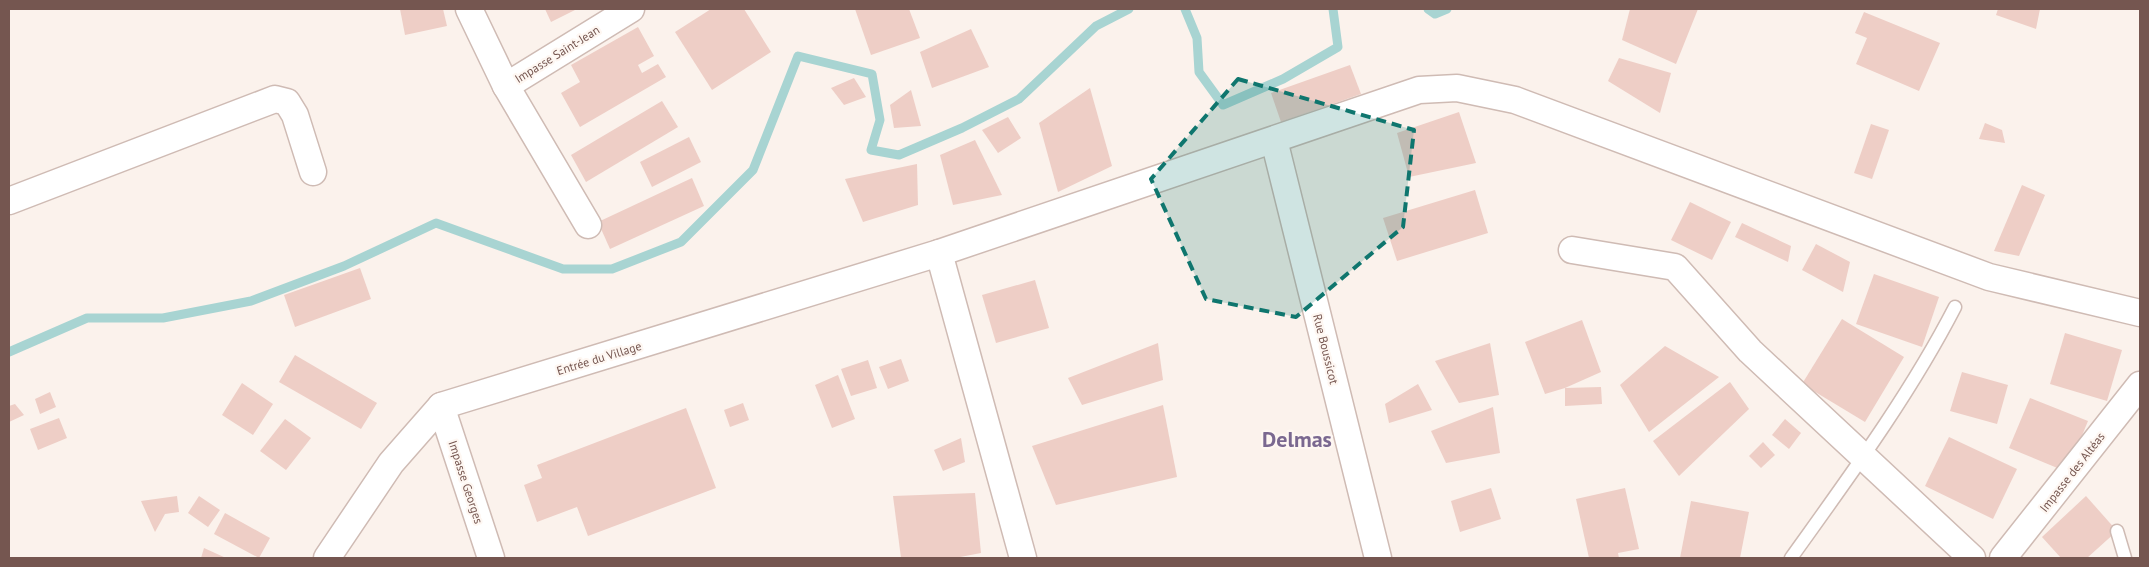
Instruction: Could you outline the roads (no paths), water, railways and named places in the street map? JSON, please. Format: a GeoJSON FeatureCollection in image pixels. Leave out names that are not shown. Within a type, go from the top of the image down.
{"type":"FeatureCollection","features":[{"type":"Feature","properties":{"kind":"street","name":"Impasse Saint-Jean"},"geometry":{"type":"LineString","coordinates":[[469,9],[506,86],[631,9]]}},
{"type":"Feature","properties":{"kind":"street"},"geometry":{"type":"LineString","coordinates":[[506,86],[588,225]]}},
{"type":"Feature","properties":{"kind":"street","name":"Entrée du Village"},"geometry":{"type":"LineString","coordinates":[[441,406],[939,253],[1419,90],[1457,88],[1515,100],[1989,277],[2140,313]]}},
{"type":"Feature","properties":{"kind":"street"},"geometry":{"type":"LineString","coordinates":[[9,201],[275,99],[287,102],[295,115],[313,172]]}},
{"type":"Feature","properties":{"kind":"street","name":"Rue Boussicot"},"geometry":{"type":"LineString","coordinates":[[1274,140],[1378,558]]}},
{"type":"Feature","properties":{"kind":"street"},"geometry":{"type":"LineString","coordinates":[[1572,250],[1675,267],[1750,351],[1972,558]]}},
{"type":"Feature","properties":{"kind":"street"},"geometry":{"type":"LineString","coordinates":[[939,253],[1023,558]]}},
{"type":"Feature","properties":{"kind":"street","name":"Impasse des Altéas"},"geometry":{"type":"LineString","coordinates":[[2003,558],[2140,385]]}},
{"type":"Feature","properties":{"kind":"street"},"geometry":{"type":"LineString","coordinates":[[327,558],[392,463],[441,406]]}},
{"type":"Feature","properties":{"kind":"street","name":"Impasse Georges"},"geometry":{"type":"LineString","coordinates":[[441,406],[491,558]]}},
{"type":"Feature","properties":{"kind":"lane"},"geometry":{"type":"LineString","coordinates":[[1791,558],[1863,456],[1932,351],[1956,307]]}},
{"type":"Feature","properties":{"kind":"lane"},"geometry":{"type":"LineString","coordinates":[[2117,531],[2125,558]]}},
{"type":"Feature","properties":{"kind":"waterway"},"geometry":{"type":"LineString","coordinates":[[9,352],[87,318],[163,318],[251,301],[344,266],[436,223],[563,269],[612,269],[681,242],[753,170],[798,56],[872,74],[880,120],[871,150],[899,155],[962,128],[1019,99],[1096,26],[1129,9]]}},
{"type":"Feature","properties":{"kind":"waterway"},"geometry":{"type":"LineString","coordinates":[[1185,9],[1197,38],[1199,72],[1223,105],[1283,79],[1338,47],[1333,9]]}},
{"type":"Feature","properties":{"kind":"waterway"},"geometry":{"type":"LineString","coordinates":[[1428,9],[1435,14],[1447,9]]}},
{"type":"Feature","properties":{"kind":"district","name":"Delmas"},"geometry":{"type":"Point","coordinates":[1297,439]}}]}
